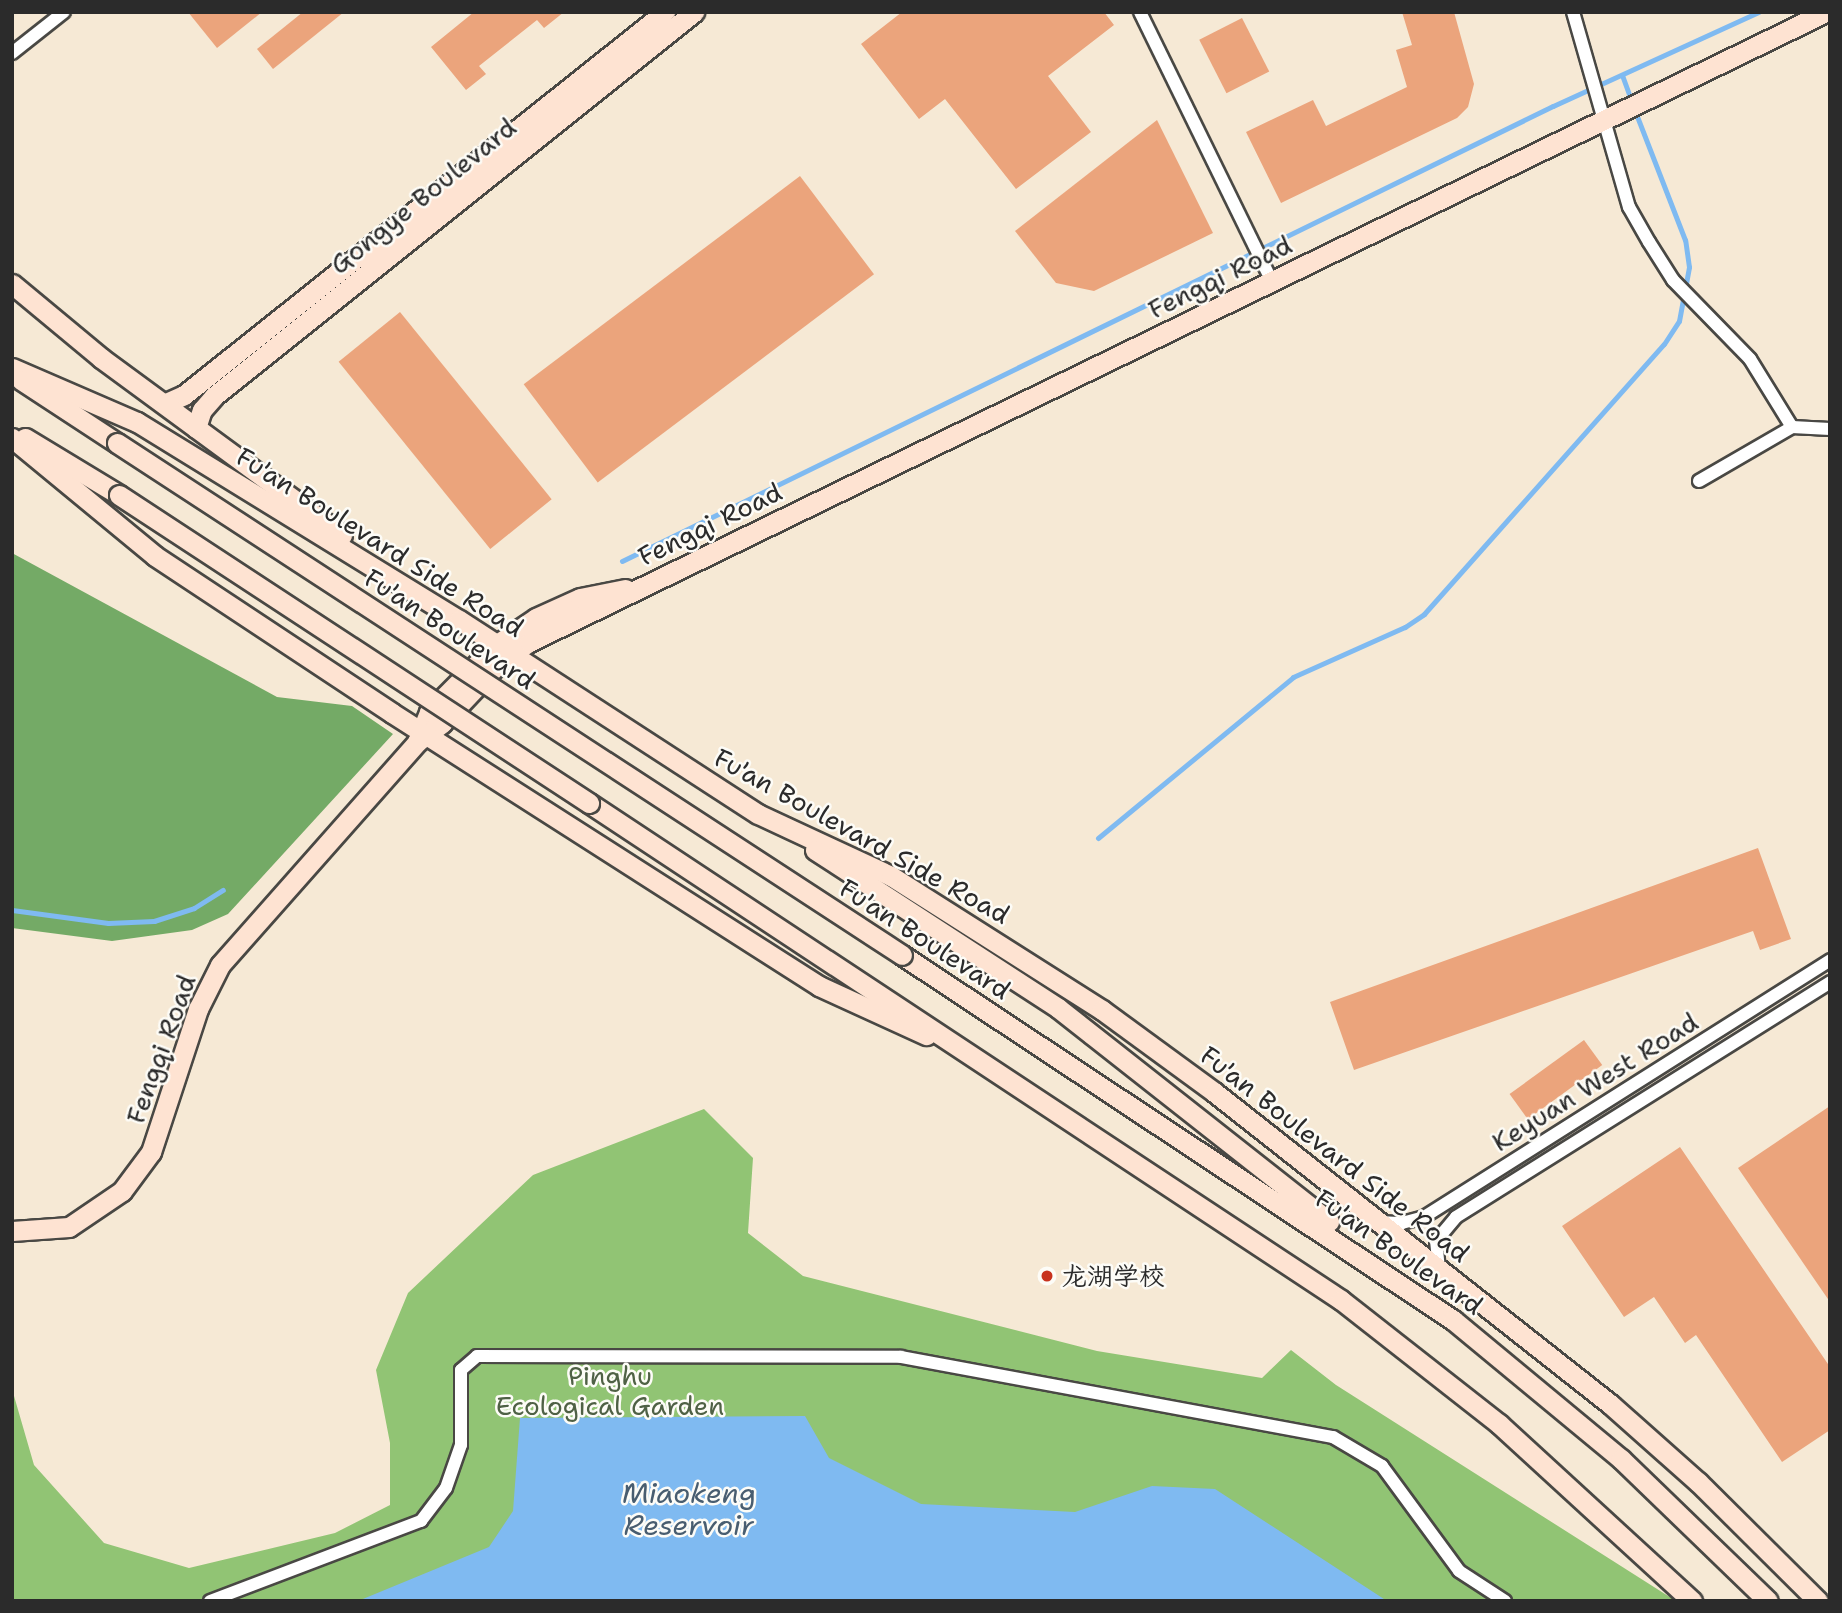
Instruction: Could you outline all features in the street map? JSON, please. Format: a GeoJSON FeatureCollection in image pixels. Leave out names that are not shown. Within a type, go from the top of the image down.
{"type":"FeatureCollection","features":[{"type":"Feature","properties":{"kind":"main road","name":"Gongye Boulevard"},"geometry":{"type":"LineString","coordinates":[[164,404],[184,395],[665,12]]}},
{"type":"Feature","properties":{"kind":"main road","name":"Gongye Boulevard"},"geometry":{"type":"LineString","coordinates":[[196,428],[202,410],[214,396],[694,12]]}},
{"type":"Feature","properties":{"kind":"main road","name":"Fengqi Road"},"geometry":{"type":"LineString","coordinates":[[12,1231],[69,1227],[122,1191],[151,1152],[198,1009],[220,965],[421,736],[504,649],[637,588],[1826,12]]}},
{"type":"Feature","properties":{"kind":"main road"},"geometry":{"type":"LineString","coordinates":[[12,284],[164,404],[459,620]]}},
{"type":"Feature","properties":{"kind":"main road","name":"Fu'an Boulevard Side Road"},"geometry":{"type":"LineString","coordinates":[[12,368],[136,422],[459,620],[758,814],[891,876],[1048,973],[1203,1084],[1440,1269],[1657,1445],[1818,1601]]}},
{"type":"Feature","properties":{"kind":"main road","name":"Fu'an Boulevard"},"geometry":{"type":"LineString","coordinates":[[12,374],[902,955],[1453,1320],[1621,1459],[1768,1601]]}},
{"type":"Feature","properties":{"kind":"main road"},"geometry":{"type":"LineString","coordinates":[[12,430],[119,495],[1285,1261],[1395,1340],[1560,1476],[1692,1601]]}},
{"type":"Feature","properties":{"kind":"main road"},"geometry":{"type":"LineString","coordinates":[[12,438],[155,556],[421,736],[819,986],[975,1057]]}},
{"type":"Feature","properties":{"kind":"main road"},"geometry":{"type":"LineString","coordinates":[[758,814],[1058,1007],[1453,1320]]}},
{"type":"Feature","properties":{"kind":"street"},"geometry":{"type":"LineString","coordinates":[[12,53],[64,12]]}},
{"type":"Feature","properties":{"kind":"street"},"geometry":{"type":"LineString","coordinates":[[1140,12],[1272,281]]}},
{"type":"Feature","properties":{"kind":"street"},"geometry":{"type":"LineString","coordinates":[[1573,12],[1606,119],[1629,207],[1674,280],[1750,359],[1792,427]]}},
{"type":"Feature","properties":{"kind":"street"},"geometry":{"type":"LineString","coordinates":[[1699,481],[1792,427],[1830,429]]}},
{"type":"Feature","properties":{"kind":"street","name":"Keyuan West Road"},"geometry":{"type":"LineString","coordinates":[[1379,1222],[1402,1223],[1424,1217],[1830,960]]}},
{"type":"Feature","properties":{"kind":"street","name":"Keyuan West Road"},"geometry":{"type":"LineString","coordinates":[[1440,1269],[1436,1241],[1456,1217],[1830,982]]}},
{"type":"Feature","properties":{"kind":"street"},"geometry":{"type":"LineString","coordinates":[[210,1601],[421,1521],[446,1488],[461,1446],[461,1370],[477,1356],[901,1357],[1333,1437],[1382,1466],[1459,1571],[1505,1601]]}},
{"type":"Feature","properties":{"kind":"green space"},"geometry":{"type":"Polygon","coordinates":[[[12,553],[277,697],[352,706],[393,734],[228,914],[192,930],[112,941],[12,928],[12,553]]]}},
{"type":"Feature","properties":{"kind":"green space","name":"Pinghu Ecological Garden"},"geometry":{"type":"Polygon","coordinates":[[[704,1109],[753,1158],[748,1233],[803,1276],[1097,1351],[1262,1378],[1291,1350],[1336,1385],[1676,1601],[12,1601],[12,1389],[34,1465],[104,1543],[189,1568],[335,1533],[390,1505],[390,1443],[376,1370],[408,1293],[533,1175],[704,1109]]]}},
{"type":"Feature","properties":{"kind":"water","name":"Miaokeng Reservoir"},"geometry":{"type":"Polygon","coordinates":[[[805,1416],[829,1458],[921,1504],[1075,1512],[1152,1486],[1215,1489],[1387,1601],[358,1601],[489,1547],[513,1511],[520,1418],[805,1416]]]}},
{"type":"Feature","properties":{"kind":"building"},"geometry":{"type":"Polygon","coordinates":[[[188,12],[262,12],[217,48],[188,12]]]}},
{"type":"Feature","properties":{"kind":"building"},"geometry":{"type":"Polygon","coordinates":[[[303,12],[344,12],[273,69],[257,49],[303,12]]]}},
{"type":"Feature","properties":{"kind":"building"},"geometry":{"type":"Polygon","coordinates":[[[474,12],[564,12],[544,28],[537,20],[479,66],[486,74],[466,90],[431,47],[474,12]]]}},
{"type":"Feature","properties":{"kind":"building"},"geometry":{"type":"Polygon","coordinates":[[[902,12],[1104,12],[1114,25],[1048,76],[1091,132],[1016,189],[945,99],[919,119],[861,44],[902,12]]]}},
{"type":"Feature","properties":{"kind":"building"},"geometry":{"type":"Polygon","coordinates":[[[1402,12],[1454,12],[1474,84],[1468,107],[1457,118],[1281,203],[1246,132],[1313,100],[1326,126],[1407,87],[1396,50],[1412,45],[1402,12]]]}},
{"type":"Feature","properties":{"kind":"building"},"geometry":{"type":"Polygon","coordinates":[[[1242,18],[1269,71],[1226,93],[1199,40],[1242,18]]]}},
{"type":"Feature","properties":{"kind":"building"},"geometry":{"type":"Polygon","coordinates":[[[1157,120],[1213,233],[1094,291],[1056,283],[1015,231],[1157,120]]]}},
{"type":"Feature","properties":{"kind":"building"},"geometry":{"type":"Polygon","coordinates":[[[800,176],[874,274],[598,482],[524,384],[800,176]]]}},
{"type":"Feature","properties":{"kind":"building"},"geometry":{"type":"Polygon","coordinates":[[[400,312],[552,499],[490,549],[339,362],[400,312]]]}},
{"type":"Feature","properties":{"kind":"building"},"geometry":{"type":"Polygon","coordinates":[[[1758,848],[1791,939],[1760,950],[1753,931],[1354,1070],[1330,1002],[1758,848]]]}},
{"type":"Feature","properties":{"kind":"building"},"geometry":{"type":"Polygon","coordinates":[[[1584,1040],[1602,1065],[1528,1119],[1510,1094],[1584,1040]]]}},
{"type":"Feature","properties":{"kind":"building"},"geometry":{"type":"Polygon","coordinates":[[[1830,1106],[1830,1302],[1738,1168],[1830,1106]]]}},
{"type":"Feature","properties":{"kind":"building"},"geometry":{"type":"Polygon","coordinates":[[[1680,1147],[1830,1367],[1830,1430],[1782,1462],[1696,1335],[1685,1343],[1654,1297],[1624,1317],[1562,1226],[1680,1147]]]}},
{"type":"Feature","properties":{"kind":"waterway"},"geometry":{"type":"LineString","coordinates":[[622,561],[1553,106],[1758,12]]}},
{"type":"Feature","properties":{"kind":"waterway"},"geometry":{"type":"LineString","coordinates":[[1622,75],[1632,102]]}},
{"type":"Feature","properties":{"kind":"waterway"},"geometry":{"type":"LineString","coordinates":[[1098,838],[1293,677],[1405,627],[1424,614],[1664,344],[1679,321],[1689,267],[1685,240],[1635,111]]}},
{"type":"Feature","properties":{"kind":"waterway"},"geometry":{"type":"LineString","coordinates":[[12,910],[108,923],[154,921],[194,908],[223,890]]}},
{"type":"Feature","properties":{"kind":"place","name":"龙湖学校"},"geometry":{"type":"Point","coordinates":[1047,1276]}}]}
